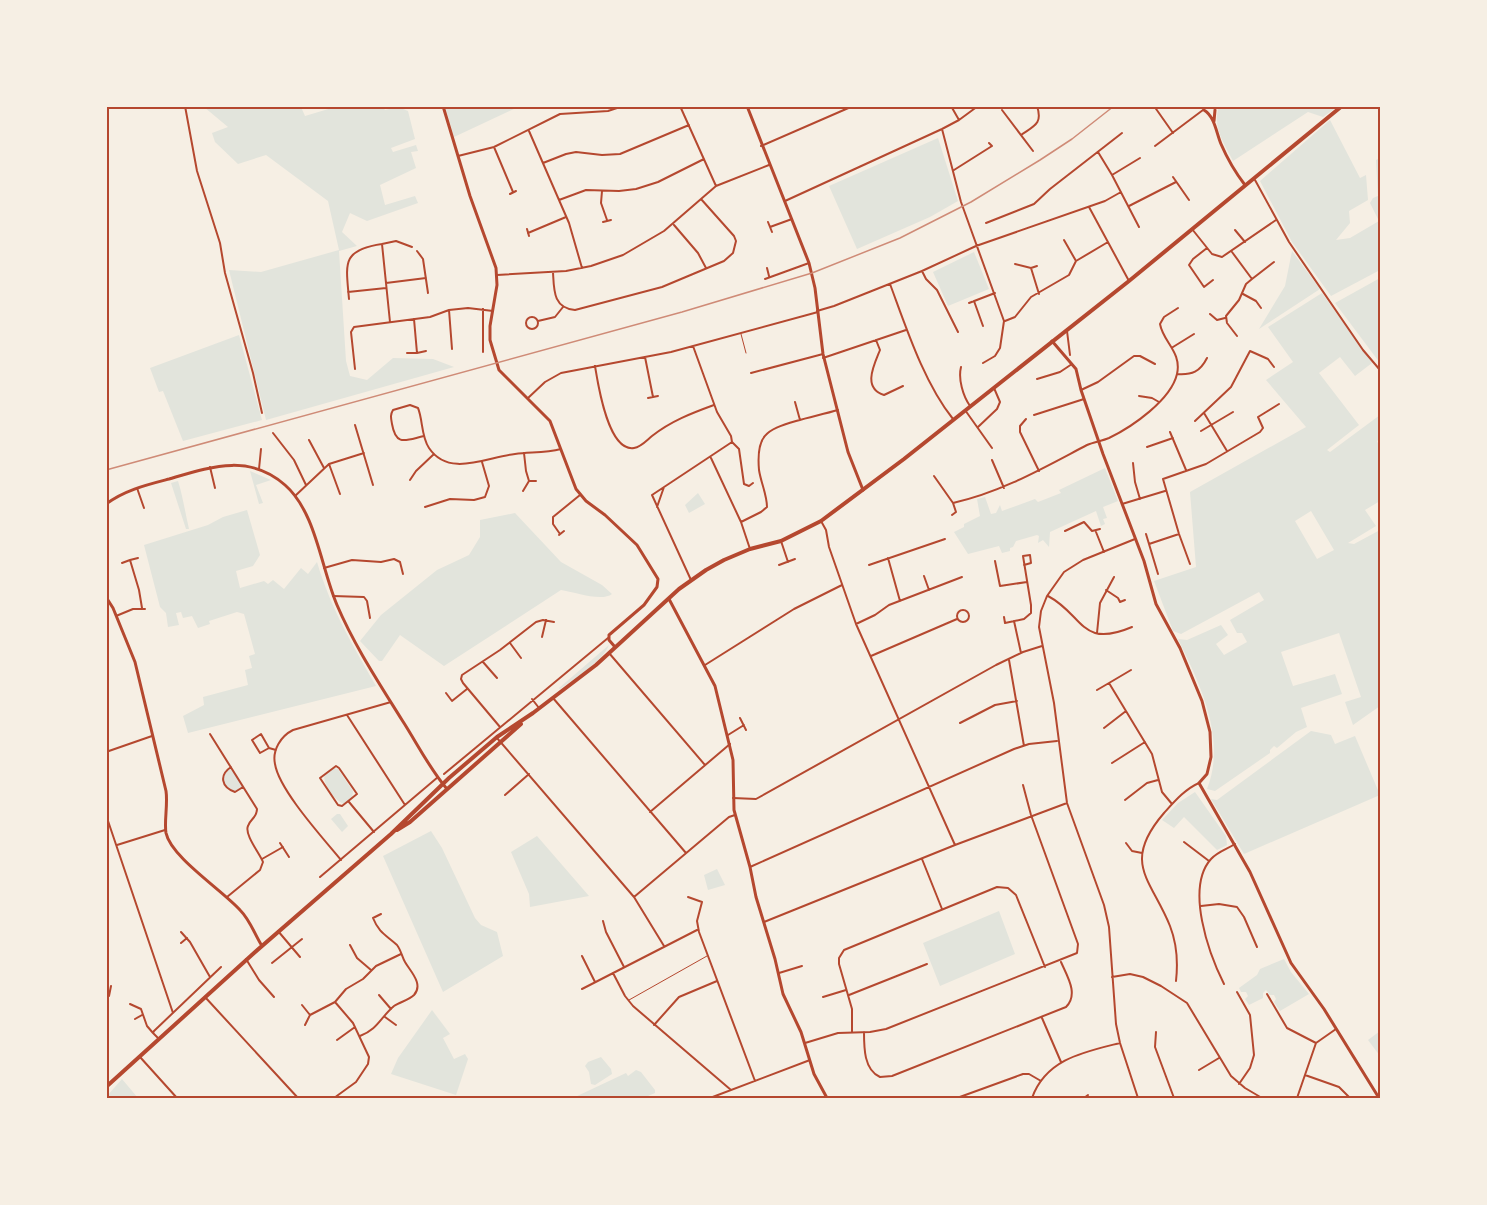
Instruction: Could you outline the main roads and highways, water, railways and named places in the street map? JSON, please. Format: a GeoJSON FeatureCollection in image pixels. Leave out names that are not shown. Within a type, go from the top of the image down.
{"type":"FeatureCollection","features":[{"type":"Feature","properties":{"kind":"main road"},"geometry":{"type":"LineString","coordinates":[[106,1087],[246,959],[391,834],[442,784],[497,737],[553,698],[609,653],[668,598],[714,564],[750,549],[780,541],[821,521],[1129,281],[1255,180],[1342,106]]}},
{"type":"Feature","properties":{"kind":"main road"},"geometry":{"type":"LineString","coordinates":[[391,834],[410,822],[526,718]]}},
{"type":"Feature","properties":{"kind":"railway"},"geometry":{"type":"LineString","coordinates":[[106,470],[682,312],[812,273],[900,238],[971,202],[1072,139],[1114,106]]}}]}
